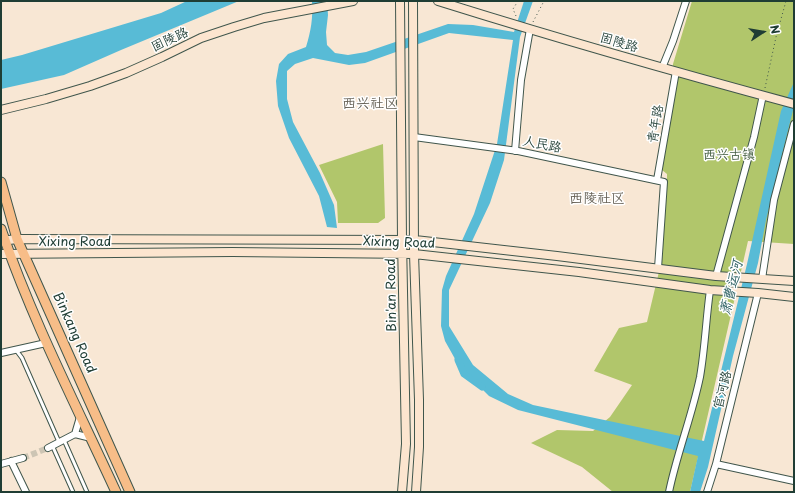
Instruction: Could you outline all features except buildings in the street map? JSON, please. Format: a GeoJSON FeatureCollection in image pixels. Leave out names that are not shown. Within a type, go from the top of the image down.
{"type":"FeatureCollection","features":[{"type":"Feature","properties":{"kind":"main road","name":"固陵路"},"geometry":{"type":"LineString","coordinates":[[1,110],[90,86],[126,73],[201,38],[234,27],[264,18],[353,1]]}},
{"type":"Feature","properties":{"kind":"main road","name":"Bin'an Road"},"geometry":{"type":"LineString","coordinates":[[400,1],[402,240],[406,444],[402,492]]}},
{"type":"Feature","properties":{"kind":"main road","name":"Bin'an Road"},"geometry":{"type":"LineString","coordinates":[[413,1],[414,254],[419,416],[419,448],[416,492]]}},
{"type":"Feature","properties":{"kind":"main road","name":"固陵路"},"geometry":{"type":"LineString","coordinates":[[438,1],[514,25],[662,68],[794,104]]}},
{"type":"Feature","properties":{"kind":"main road","name":"Binkang Road"},"geometry":{"type":"LineString","coordinates":[[1,182],[17,239],[130,492]]}},
{"type":"Feature","properties":{"kind":"main road"},"geometry":{"type":"LineString","coordinates":[[1,229],[5,254],[116,492]]}},
{"type":"Feature","properties":{"kind":"main road","name":"Xixing Road"},"geometry":{"type":"LineString","coordinates":[[3,241],[17,239],[415,240],[716,276],[794,281]]}},
{"type":"Feature","properties":{"kind":"main road","name":"Xixing Road"},"geometry":{"type":"LineString","coordinates":[[5,254],[232,252],[414,254],[579,272],[710,290],[794,297]]}},
{"type":"Feature","properties":{"kind":"street"},"geometry":{"type":"LineString","coordinates":[[662,68],[674,41],[686,1]]}},
{"type":"Feature","properties":{"kind":"street"},"geometry":{"type":"LineString","coordinates":[[515,151],[521,80],[530,29]]}},
{"type":"Feature","properties":{"kind":"street","name":"青年路"},"geometry":{"type":"LineString","coordinates":[[657,180],[676,71]]}},
{"type":"Feature","properties":{"kind":"street"},"geometry":{"type":"LineString","coordinates":[[716,276],[754,136],[763,95]]}},
{"type":"Feature","properties":{"kind":"street"},"geometry":{"type":"LineString","coordinates":[[760,279],[774,200],[794,124]]}},
{"type":"Feature","properties":{"kind":"street","name":"人民路"},"geometry":{"type":"LineString","coordinates":[[414,137],[515,151],[664,182],[658,268]]}},
{"type":"Feature","properties":{"kind":"street"},"geometry":{"type":"LineString","coordinates":[[668,492],[689,422],[700,378],[710,290]]}},
{"type":"Feature","properties":{"kind":"street","name":"官河路"},"geometry":{"type":"LineString","coordinates":[[707,492],[716,464],[757,293]]}},
{"type":"Feature","properties":{"kind":"street"},"geometry":{"type":"LineString","coordinates":[[1,353],[46,343]]}},
{"type":"Feature","properties":{"kind":"street"},"geometry":{"type":"LineString","coordinates":[[76,434],[81,416]]}},
{"type":"Feature","properties":{"kind":"street"},"geometry":{"type":"LineString","coordinates":[[50,446],[76,434],[91,438]]}},
{"type":"Feature","properties":{"kind":"street"},"geometry":{"type":"LineString","coordinates":[[1,464],[23,458]]}},
{"type":"Feature","properties":{"kind":"street"},"geometry":{"type":"LineString","coordinates":[[10,462],[26,492]]}},
{"type":"Feature","properties":{"kind":"street"},"geometry":{"type":"LineString","coordinates":[[716,464],[794,481]]}},
{"type":"Feature","properties":{"kind":"lane"},"geometry":{"type":"LineString","coordinates":[[16,350],[22,358],[87,492]]}},
{"type":"Feature","properties":{"kind":"lane"},"geometry":{"type":"LineString","coordinates":[[50,446],[73,492]]}},
{"type":"Feature","properties":{"kind":"path"},"geometry":{"type":"LineString","coordinates":[[514,25],[517,20],[513,9],[518,1]]}},
{"type":"Feature","properties":{"kind":"path"},"geometry":{"type":"LineString","coordinates":[[530,29],[544,1]]}},
{"type":"Feature","properties":{"kind":"path"},"geometry":{"type":"LineString","coordinates":[[763,95],[786,1]]}},
{"type":"Feature","properties":{"kind":"green space","name":"西兴古镇"},"geometry":{"type":"Polygon","coordinates":[[[692,1],[794,1],[794,244],[748,241],[690,492],[613,492],[582,467],[531,443],[557,430],[593,431],[610,417],[632,385],[594,371],[619,328],[647,322],[662,259],[667,174],[662,170],[673,64],[692,1]]]}},
{"type":"Feature","properties":{"kind":"green space"},"geometry":{"type":"Polygon","coordinates":[[[383,144],[385,218],[378,223],[338,223],[337,202],[319,165],[383,144]]]}},
{"type":"Feature","properties":{"kind":"water"},"geometry":{"type":"Polygon","coordinates":[[[187,1],[239,1],[64,75],[1,89],[1,60],[161,13],[187,1]]]}},
{"type":"Feature","properties":{"kind":"water"},"geometry":{"type":"Polygon","coordinates":[[[312,1],[327,1],[327,45],[335,53],[348,55],[366,52],[448,24],[473,25],[514,32],[524,1],[533,1],[520,37],[504,160],[490,203],[449,290],[449,326],[473,365],[508,394],[533,405],[704,441],[747,264],[781,111],[794,82],[794,106],[766,220],[758,263],[733,356],[708,467],[700,492],[690,492],[698,456],[518,410],[489,396],[459,366],[445,341],[441,326],[442,290],[446,276],[474,214],[497,144],[513,40],[449,33],[365,63],[349,65],[313,58],[295,64],[287,71],[287,99],[293,122],[320,173],[334,205],[337,228],[327,227],[319,196],[289,138],[278,106],[276,81],[279,64],[288,54],[306,47],[311,24],[312,1]]]}},
{"type":"Feature","properties":{"kind":"waterway"},"geometry":{"type":"LineString","coordinates":[[458,360],[464,374],[482,387]]}},
{"type":"Feature","properties":{"kind":"tunnel"},"geometry":{"type":"LineString","coordinates":[[23,458],[48,448]]}},
{"type":"Feature","properties":{"kind":"district","name":"西兴社区"},"geometry":{"type":"Point","coordinates":[370,104]}},
{"type":"Feature","properties":{"kind":"district","name":"西陵社区"},"geometry":{"type":"Point","coordinates":[597,199]}},
{"type":"Feature","properties":{"kind":"water label","name":"萧曹运河"},"geometry":{"type":"Point","coordinates":[732,288]}}]}
